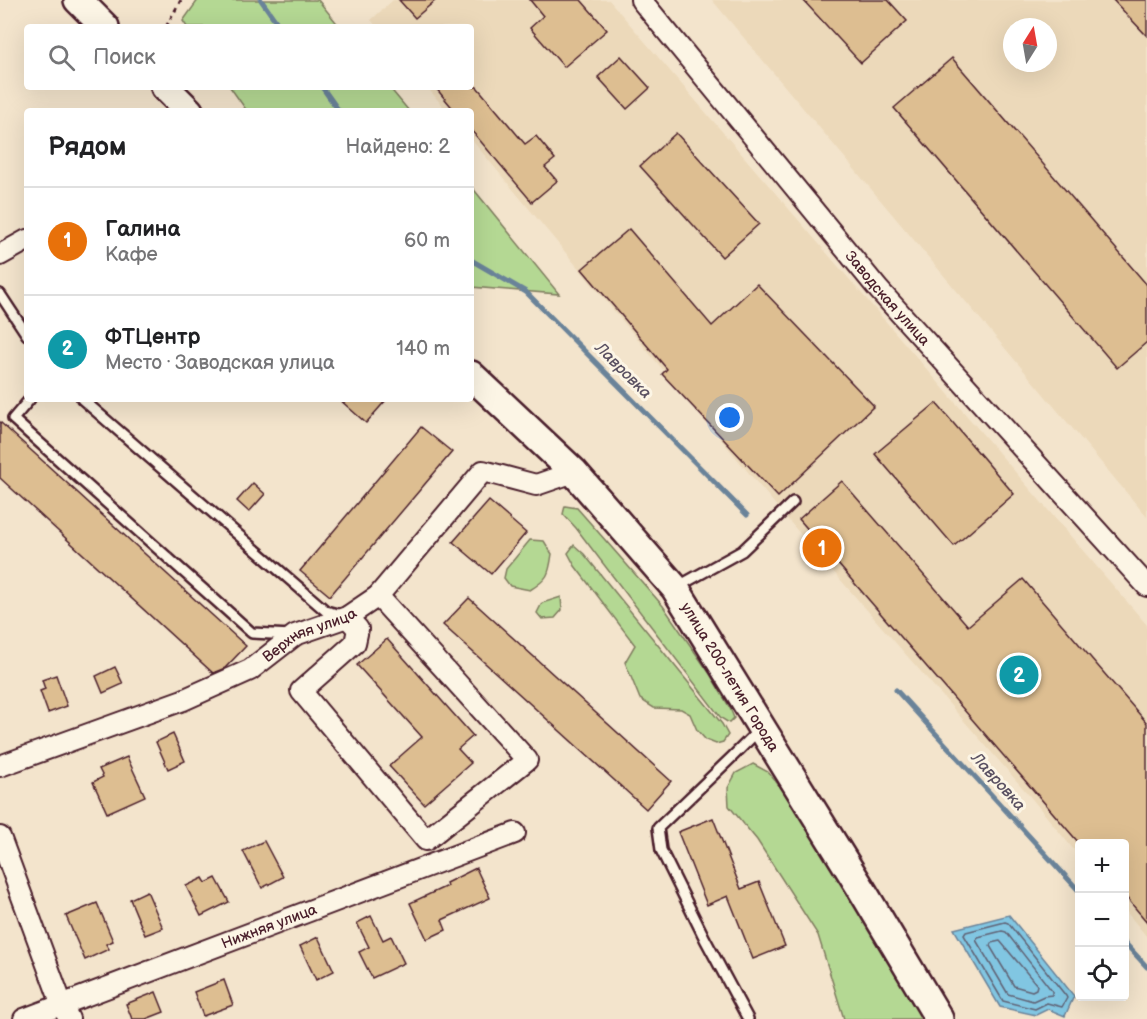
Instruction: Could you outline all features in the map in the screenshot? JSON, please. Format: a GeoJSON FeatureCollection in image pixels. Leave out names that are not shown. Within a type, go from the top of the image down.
{"type":"FeatureCollection","features":[{"type":"Feature","properties":{"kind":"street"},"geometry":{"type":"LineString","coordinates":[[78,0],[102,24]]}},
{"type":"Feature","properties":{"kind":"street","name":"Заводская улица"},"geometry":{"type":"LineString","coordinates":[[641,0],[879,290],[1147,586]]}},
{"type":"Feature","properties":{"kind":"street"},"geometry":{"type":"LineString","coordinates":[[168,90],[186,108]]}},
{"type":"Feature","properties":{"kind":"street"},"geometry":{"type":"LineString","coordinates":[[0,255],[24,242]]}},
{"type":"Feature","properties":{"kind":"street","name":"улица 200-летия Города"},"geometry":{"type":"LineString","coordinates":[[474,378],[574,472],[675,588],[939,1019]]}},
{"type":"Feature","properties":{"kind":"street","name":"Верхняя улица"},"geometry":{"type":"LineString","coordinates":[[0,766],[183,700],[250,670],[295,635],[347,617],[378,596],[483,471],[536,485],[574,472]]}},
{"type":"Feature","properties":{"kind":"street"},"geometry":{"type":"LineString","coordinates":[[347,617],[358,629],[355,643],[301,691],[426,840],[527,760],[378,596]]}},
{"type":"Feature","properties":{"kind":"street","name":"Нижняя улица"},"geometry":{"type":"LineString","coordinates":[[24,1019],[66,1012],[515,833]]}},
{"type":"Feature","properties":{"kind":"street"},"geometry":{"type":"LineString","coordinates":[[0,837],[66,1012]]}},
{"type":"Feature","properties":{"kind":"lane"},"geometry":{"type":"LineString","coordinates":[[0,294],[24,330]]}},
{"type":"Feature","properties":{"kind":"lane"},"geometry":{"type":"LineString","coordinates":[[27,402],[13,419],[252,633],[295,635]]}},
{"type":"Feature","properties":{"kind":"lane"},"geometry":{"type":"LineString","coordinates":[[85,402],[326,611],[347,617]]}},
{"type":"Feature","properties":{"kind":"lane"},"geometry":{"type":"LineString","coordinates":[[675,588],[742,551],[792,502]]}},
{"type":"Feature","properties":{"kind":"lane"},"geometry":{"type":"LineString","coordinates":[[748,1019],[661,850],[658,828],[732,758],[761,727]]}},
{"type":"Feature","properties":{"kind":"path"},"geometry":{"type":"LineString","coordinates":[[168,24],[181,0]]}},
{"type":"Feature","properties":{"kind":"shaded area"},"geometry":{"type":"Polygon","coordinates":[[[393,0],[609,0],[1147,625],[1147,937],[1129,915],[1129,839],[1075,839],[1075,851],[1028,794],[789,521],[474,143],[474,108],[444,108],[430,90],[474,90],[474,24],[374,24],[371,20],[393,0]]]}},
{"type":"Feature","properties":{"kind":"shaded area"},"geometry":{"type":"Polygon","coordinates":[[[712,0],[1147,0],[1147,517],[712,0]]]}},
{"type":"Feature","properties":{"kind":"green space"},"geometry":{"type":"Polygon","coordinates":[[[198,0],[318,0],[338,24],[185,24],[183,21],[198,0]]]}},
{"type":"Feature","properties":{"kind":"green space"},"geometry":{"type":"Polygon","coordinates":[[[232,90],[392,90],[406,108],[245,108],[232,90]]]}},
{"type":"Feature","properties":{"kind":"green space"},"geometry":{"type":"Polygon","coordinates":[[[474,190],[559,294],[474,287],[474,190]]]}},
{"type":"Feature","properties":{"kind":"green space"},"geometry":{"type":"Polygon","coordinates":[[[565,506],[577,508],[663,606],[710,674],[730,708],[734,718],[729,723],[721,718],[563,514],[565,506]]]}},
{"type":"Feature","properties":{"kind":"green space"},"geometry":{"type":"Polygon","coordinates":[[[530,540],[544,541],[552,554],[548,572],[541,583],[530,590],[510,586],[504,578],[506,569],[530,540]]]}},
{"type":"Feature","properties":{"kind":"green space"},"geometry":{"type":"Polygon","coordinates":[[[574,545],[584,554],[722,724],[728,735],[723,742],[716,744],[706,740],[697,730],[690,714],[681,709],[654,708],[640,699],[625,662],[635,645],[575,566],[568,553],[574,545]]]}},
{"type":"Feature","properties":{"kind":"green space"},"geometry":{"type":"Polygon","coordinates":[[[561,597],[562,610],[555,618],[542,619],[537,613],[542,603],[561,597]]]}},
{"type":"Feature","properties":{"kind":"green space"},"geometry":{"type":"Polygon","coordinates":[[[753,764],[768,772],[791,800],[923,1019],[844,1019],[818,935],[757,840],[729,806],[728,788],[736,773],[753,764]]]}},
{"type":"Feature","properties":{"kind":"water"},"geometry":{"type":"Polygon","coordinates":[[[1009,915],[1074,996],[1065,1016],[1048,1009],[1036,1015],[1000,1007],[954,929],[1009,915]]]}},
{"type":"Feature","properties":{"kind":"building"},"geometry":{"type":"Polygon","coordinates":[[[399,0],[436,0],[415,18],[399,0]]]}},
{"type":"Feature","properties":{"kind":"building"},"geometry":{"type":"Polygon","coordinates":[[[530,0],[581,0],[607,30],[564,67],[530,28],[543,16],[530,0]]]}},
{"type":"Feature","properties":{"kind":"building"},"geometry":{"type":"Polygon","coordinates":[[[803,0],[888,0],[907,21],[861,63],[803,0]]]}},
{"type":"Feature","properties":{"kind":"building"},"geometry":{"type":"Polygon","coordinates":[[[1113,0],[1147,0],[1147,36],[1113,0]]]}},
{"type":"Feature","properties":{"kind":"building"},"geometry":{"type":"Polygon","coordinates":[[[621,56],[650,88],[627,109],[598,77],[621,56]]]}},
{"type":"Feature","properties":{"kind":"building"},"geometry":{"type":"Polygon","coordinates":[[[952,58],[1147,285],[1147,342],[1117,368],[894,108],[952,58]]]}},
{"type":"Feature","properties":{"kind":"building"},"geometry":{"type":"Polygon","coordinates":[[[474,87],[477,87],[525,144],[536,136],[555,159],[545,167],[557,181],[532,202],[474,134],[474,108],[452,108],[438,90],[474,90],[474,87]]]}},
{"type":"Feature","properties":{"kind":"building"},"geometry":{"type":"Polygon","coordinates":[[[676,133],[759,224],[722,257],[640,166],[676,133]]]}},
{"type":"Feature","properties":{"kind":"building"},"geometry":{"type":"Polygon","coordinates":[[[629,229],[712,326],[757,284],[874,406],[778,497],[662,374],[667,369],[582,269],[629,229]]]}},
{"type":"Feature","properties":{"kind":"building"},"geometry":{"type":"Polygon","coordinates":[[[342,402],[384,402],[366,423],[342,402]]]}},
{"type":"Feature","properties":{"kind":"building"},"geometry":{"type":"Polygon","coordinates":[[[936,403],[1014,494],[954,546],[875,454],[936,403]]]}},
{"type":"Feature","properties":{"kind":"building"},"geometry":{"type":"Polygon","coordinates":[[[0,422],[246,646],[225,668],[213,673],[0,478],[0,422]]]}},
{"type":"Feature","properties":{"kind":"building"},"geometry":{"type":"Polygon","coordinates":[[[421,427],[452,452],[330,596],[300,571],[421,427]]]}},
{"type":"Feature","properties":{"kind":"building"},"geometry":{"type":"Polygon","coordinates":[[[842,481],[968,626],[1023,579],[1147,723],[1147,922],[1129,901],[1129,839],[1076,839],[799,519],[842,481]]]}},
{"type":"Feature","properties":{"kind":"building"},"geometry":{"type":"Polygon","coordinates":[[[253,483],[265,494],[249,512],[237,501],[253,483]]]}},
{"type":"Feature","properties":{"kind":"building"},"geometry":{"type":"Polygon","coordinates":[[[489,501],[526,533],[491,574],[453,542],[489,501]]]}},
{"type":"Feature","properties":{"kind":"building"},"geometry":{"type":"Polygon","coordinates":[[[469,598],[671,781],[646,809],[443,625],[469,598]]]}},
{"type":"Feature","properties":{"kind":"building"},"geometry":{"type":"Polygon","coordinates":[[[387,639],[473,736],[458,749],[471,763],[424,804],[389,766],[422,737],[357,665],[387,639]]]}},
{"type":"Feature","properties":{"kind":"building"},"geometry":{"type":"Polygon","coordinates":[[[115,667],[123,684],[103,693],[96,676],[115,667]]]}},
{"type":"Feature","properties":{"kind":"building"},"geometry":{"type":"Polygon","coordinates":[[[56,675],[67,706],[48,713],[40,691],[45,689],[42,680],[56,675]]]}},
{"type":"Feature","properties":{"kind":"building"},"geometry":{"type":"Polygon","coordinates":[[[173,734],[185,761],[168,769],[156,742],[173,734]]]}},
{"type":"Feature","properties":{"kind":"building"},"geometry":{"type":"Polygon","coordinates":[[[127,757],[145,796],[107,813],[93,782],[103,777],[99,769],[127,757]]]}},
{"type":"Feature","properties":{"kind":"building"},"geometry":{"type":"Polygon","coordinates":[[[713,818],[741,889],[759,882],[785,946],[753,959],[728,896],[707,905],[678,832],[713,818]]]}},
{"type":"Feature","properties":{"kind":"building"},"geometry":{"type":"Polygon","coordinates":[[[264,841],[283,877],[262,888],[243,851],[264,841]]]}},
{"type":"Feature","properties":{"kind":"building"},"geometry":{"type":"Polygon","coordinates":[[[476,868],[490,898],[442,920],[446,930],[427,939],[410,903],[447,886],[446,883],[476,868]]]}},
{"type":"Feature","properties":{"kind":"building"},"geometry":{"type":"Polygon","coordinates":[[[203,878],[206,883],[216,878],[229,902],[201,916],[186,886],[203,878]]]}},
{"type":"Feature","properties":{"kind":"building"},"geometry":{"type":"Polygon","coordinates":[[[147,891],[163,928],[145,935],[130,899],[147,891]]]}},
{"type":"Feature","properties":{"kind":"building"},"geometry":{"type":"Polygon","coordinates":[[[97,903],[113,941],[106,944],[109,949],[85,960],[66,916],[97,903]]]}},
{"type":"Feature","properties":{"kind":"building"},"geometry":{"type":"Polygon","coordinates":[[[371,916],[383,940],[391,936],[404,963],[372,978],[359,952],[369,947],[357,923],[371,916]]]}},
{"type":"Feature","properties":{"kind":"building"},"geometry":{"type":"Polygon","coordinates":[[[318,937],[334,971],[316,980],[300,946],[318,937]]]}},
{"type":"Feature","properties":{"kind":"building"},"geometry":{"type":"Polygon","coordinates":[[[224,980],[233,1005],[203,1016],[194,992],[224,980]]]}},
{"type":"Feature","properties":{"kind":"building"},"geometry":{"type":"Polygon","coordinates":[[[156,992],[164,1012],[146,1019],[132,1019],[126,1004],[156,992]]]}},
{"type":"Feature","properties":{"kind":"waterway","name":"Лавровка"},"geometry":{"type":"LineString","coordinates":[[261,0],[278,24]]}},
{"type":"Feature","properties":{"kind":"waterway","name":"Лавровка"},"geometry":{"type":"LineString","coordinates":[[324,90],[337,108]]}},
{"type":"Feature","properties":{"kind":"waterway","name":"Лавровка"},"geometry":{"type":"LineString","coordinates":[[474,262],[526,292],[747,515]]}},
{"type":"Feature","properties":{"kind":"waterway","name":"Лавровка"},"geometry":{"type":"LineString","coordinates":[[896,690],[1075,887]]}},
{"type":"Feature","properties":{"kind":"waterway","name":"Лавровка"},"geometry":{"type":"LineString","coordinates":[[1129,947],[1147,967]]}},
{"type":"Feature","properties":{"kind":"place","name":"Галина"},"geometry":{"type":"Point","coordinates":[822,548]}},
{"type":"Feature","properties":{"kind":"place","name":"ФТЦентр"},"geometry":{"type":"Point","coordinates":[1019,675]}}]}
